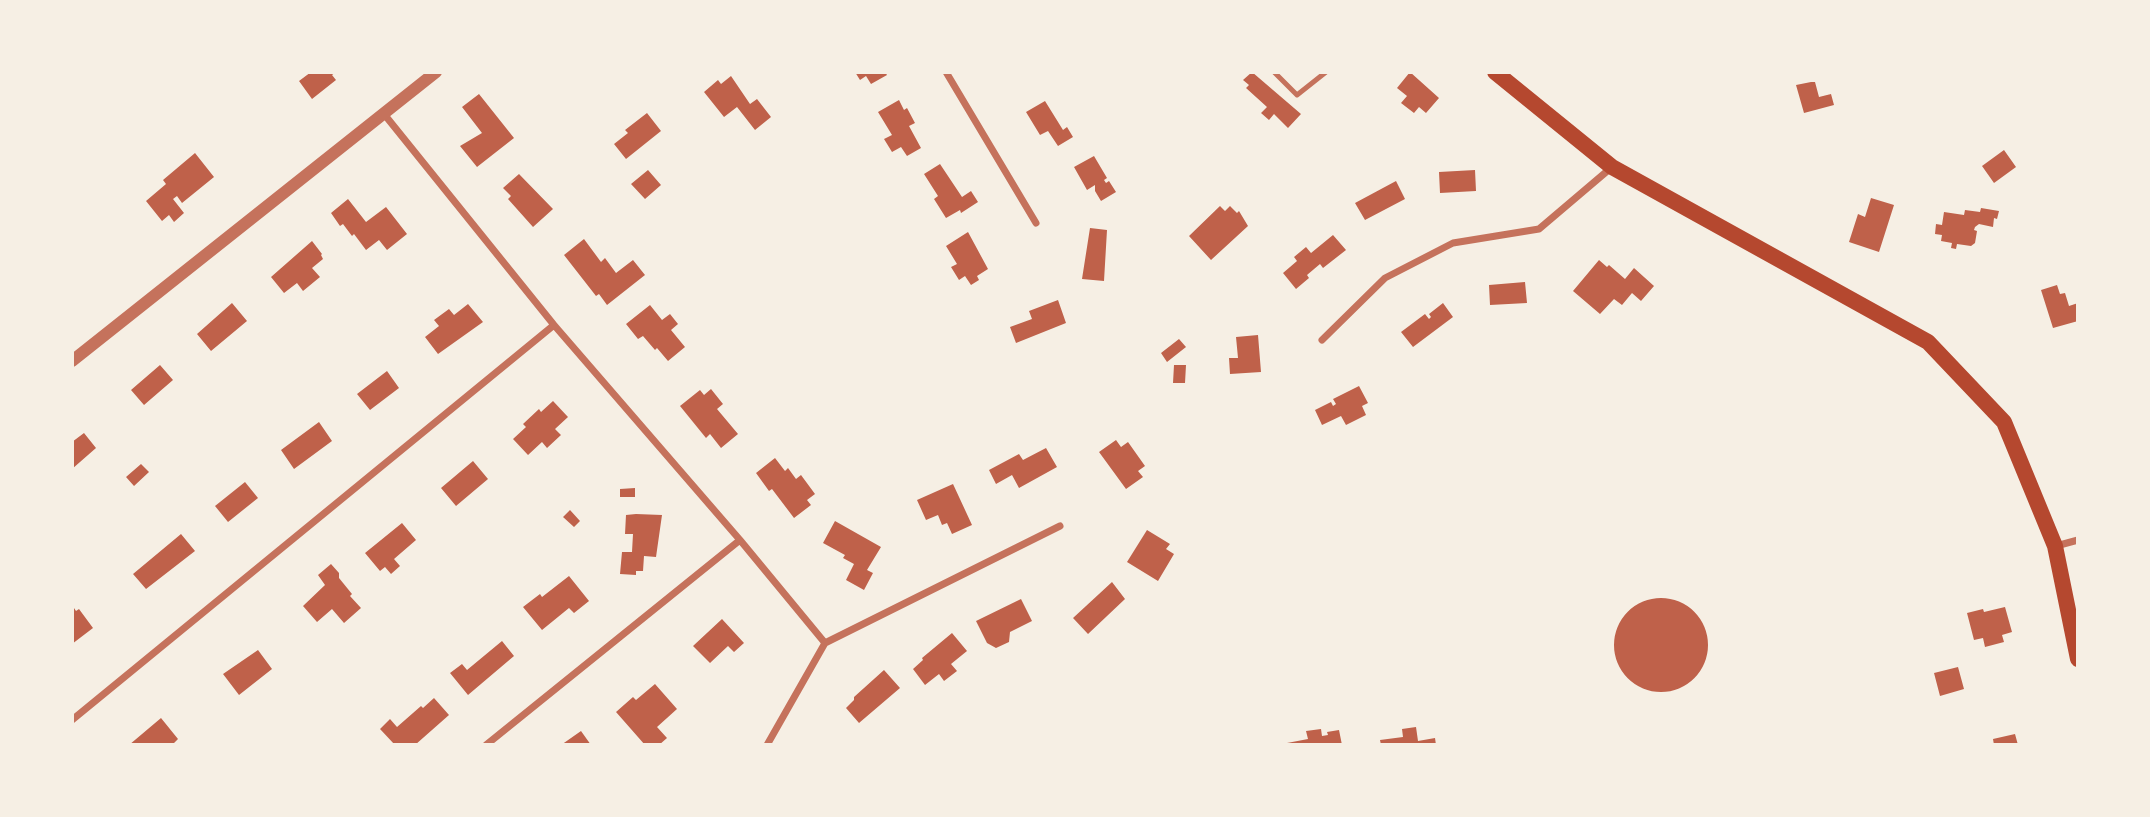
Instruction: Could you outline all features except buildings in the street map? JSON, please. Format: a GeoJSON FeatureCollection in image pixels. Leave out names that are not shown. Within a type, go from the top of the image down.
{"type":"FeatureCollection","features":[{"type":"Feature","properties":{"kind":"main road"},"geometry":{"type":"LineString","coordinates":[[1495,72],[1612,167],[1928,342],[2004,422],[2056,546],[2078,659]]}},
{"type":"Feature","properties":{"kind":"street"},"geometry":{"type":"LineString","coordinates":[[72,361],[436,72]]}},
{"type":"Feature","properties":{"kind":"street"},"geometry":{"type":"LineString","coordinates":[[946,72],[1036,223]]}},
{"type":"Feature","properties":{"kind":"street"},"geometry":{"type":"LineString","coordinates":[[384,114],[554,325],[740,540],[825,643]]}},
{"type":"Feature","properties":{"kind":"street"},"geometry":{"type":"LineString","coordinates":[[1322,340],[1385,278],[1453,243],[1539,229],[1612,167]]}},
{"type":"Feature","properties":{"kind":"street"},"geometry":{"type":"LineString","coordinates":[[72,720],[554,325]]}},
{"type":"Feature","properties":{"kind":"street"},"geometry":{"type":"LineString","coordinates":[[767,745],[825,643],[1060,526]]}},
{"type":"Feature","properties":{"kind":"street"},"geometry":{"type":"LineString","coordinates":[[486,745],[740,540]]}},
{"type":"Feature","properties":{"kind":"street"},"geometry":{"type":"LineString","coordinates":[[2056,546],[2078,540]]}},
{"type":"Feature","properties":{"kind":"lane"},"geometry":{"type":"LineString","coordinates":[[1274,72],[1297,95],[1326,72]]}}]}
